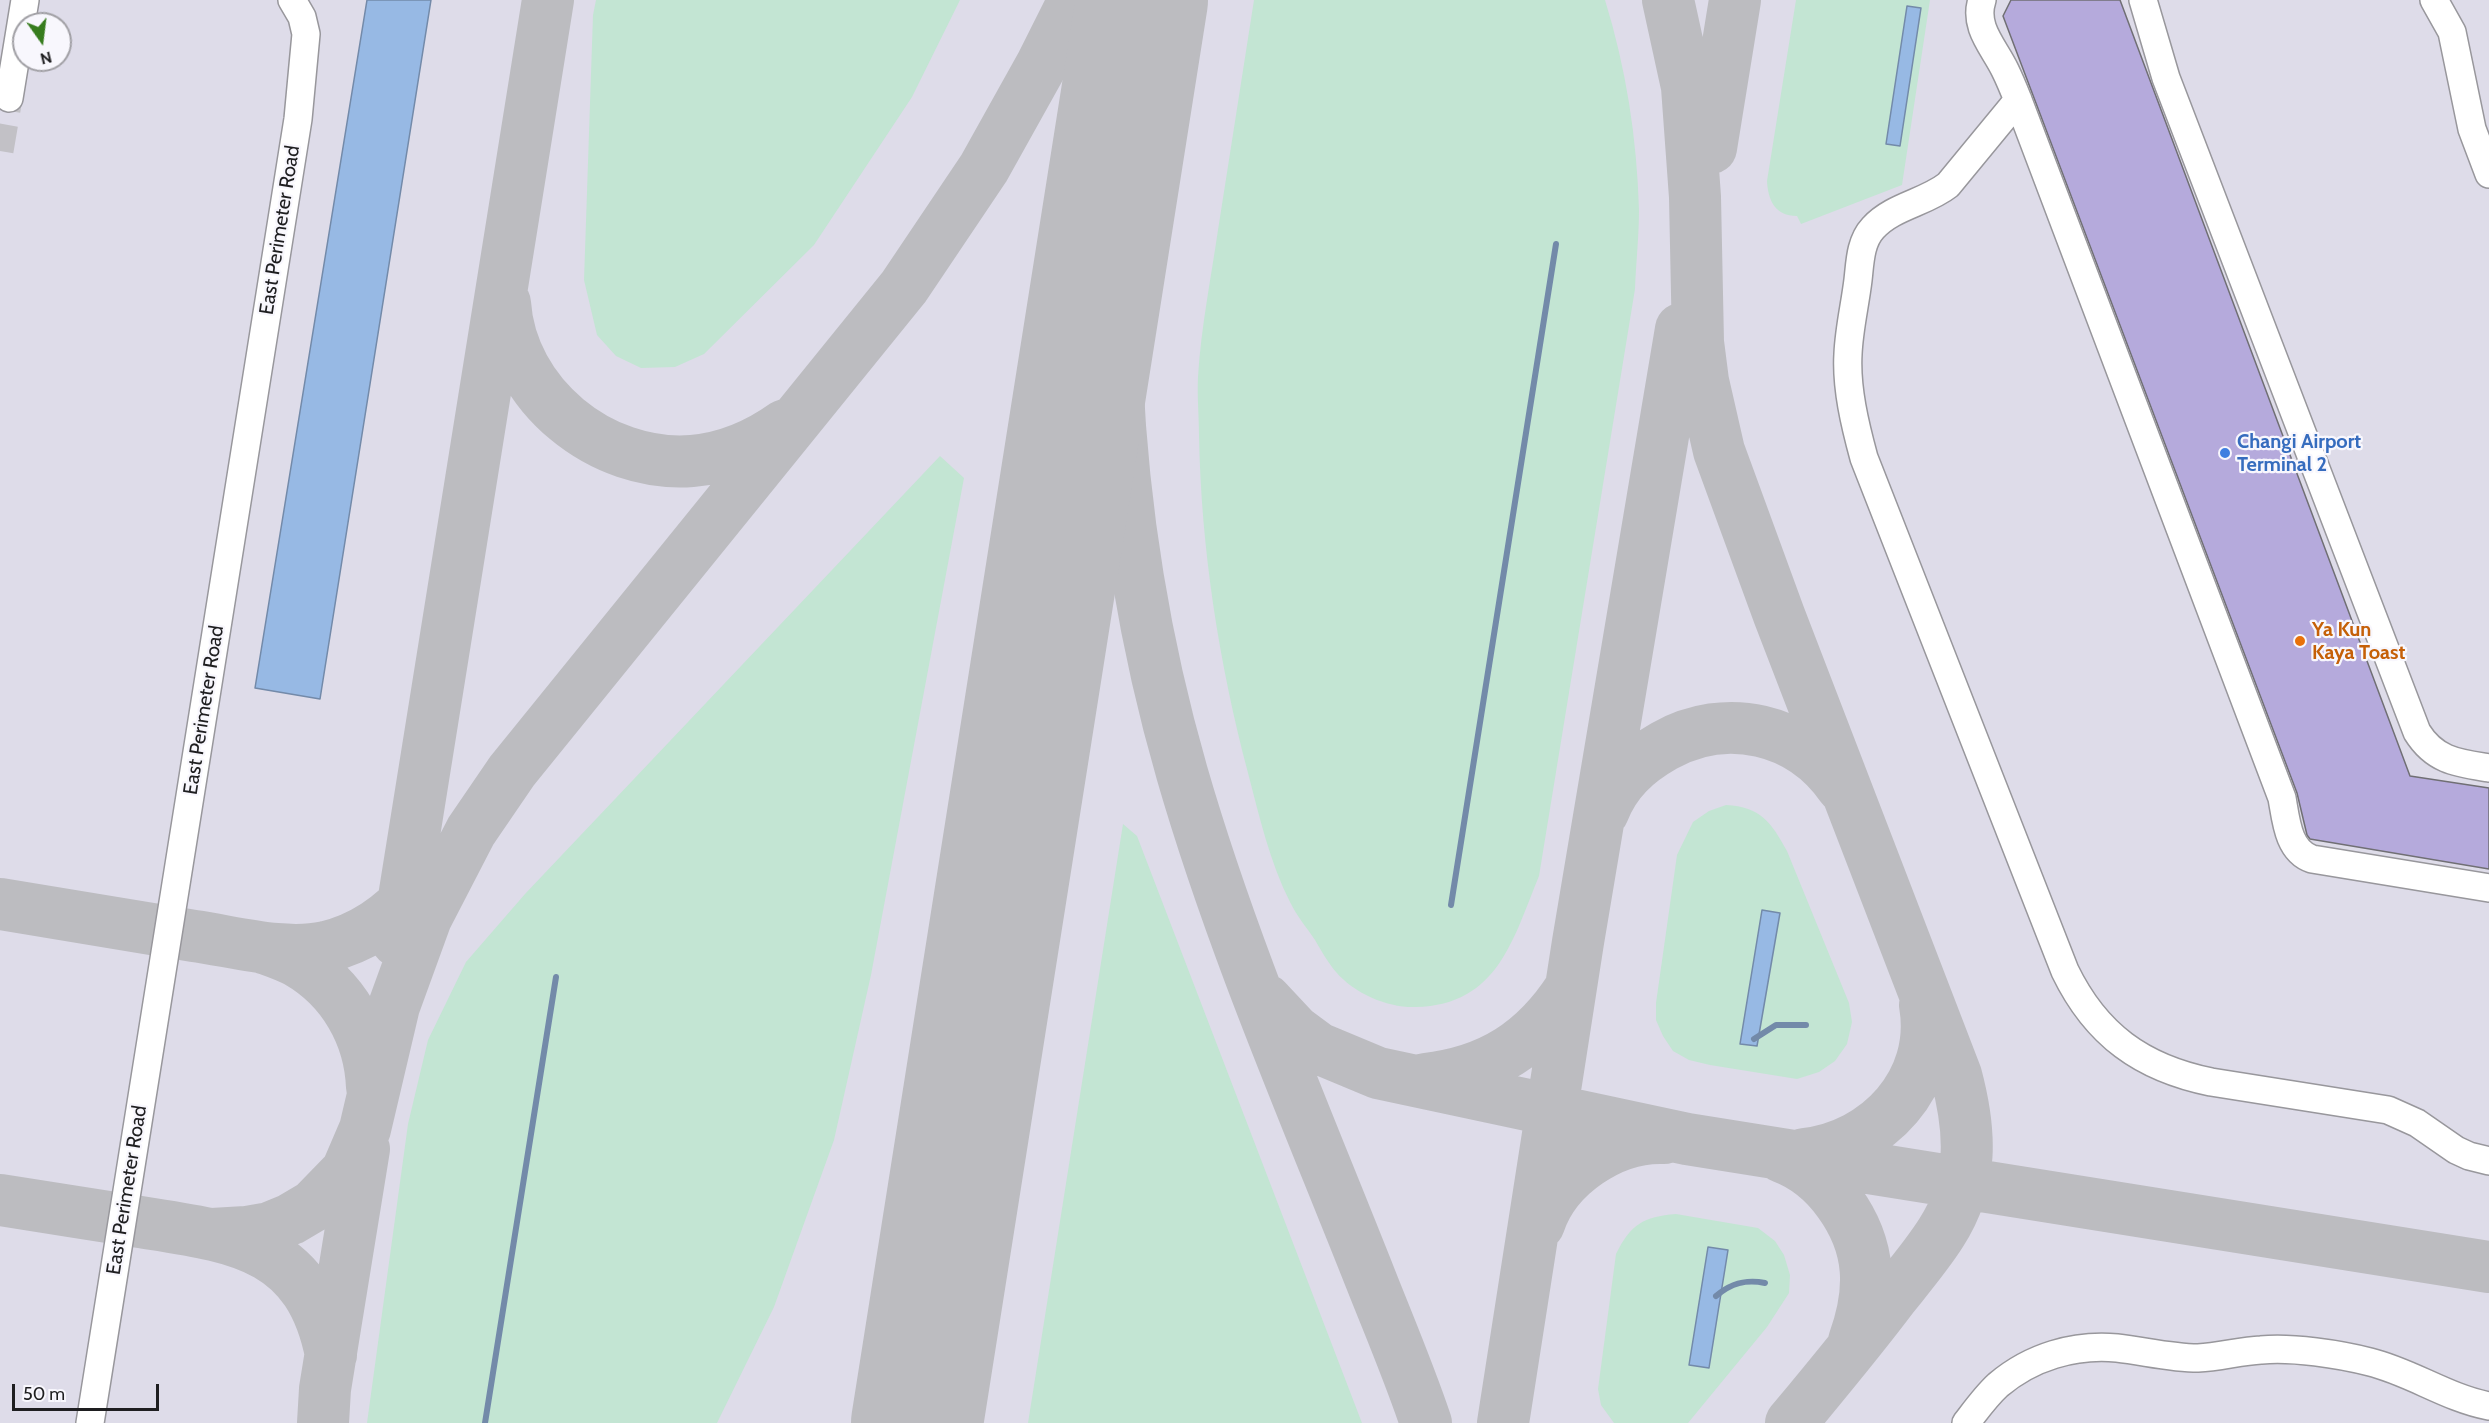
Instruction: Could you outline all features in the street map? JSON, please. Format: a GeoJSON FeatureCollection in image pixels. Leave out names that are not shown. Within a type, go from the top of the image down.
{"type":"FeatureCollection","features":[{"type":"Feature","properties":{"kind":"street"},"geometry":{"type":"LineString","coordinates":[[9,98],[25,0]]}},
{"type":"Feature","properties":{"kind":"street","name":"East Perimeter Road"},"geometry":{"type":"LineString","coordinates":[[90,1423],[298,119],[306,34],[302,17],[292,0]]}},
{"type":"Feature","properties":{"kind":"street"},"geometry":{"type":"LineString","coordinates":[[1982,0],[1979,10],[1983,31],[2004,68],[2018,100],[2282,798],[2295,847],[2305,857],[2312,859],[2489,888]]}},
{"type":"Feature","properties":{"kind":"street"},"geometry":{"type":"LineString","coordinates":[[2143,0],[2166,78],[2417,732],[2433,752],[2445,758],[2489,768]]}},
{"type":"Feature","properties":{"kind":"street"},"geometry":{"type":"LineString","coordinates":[[2434,0],[2452,32],[2472,129],[2489,174]]}},
{"type":"Feature","properties":{"kind":"street"},"geometry":{"type":"LineString","coordinates":[[2018,100],[1948,185],[1938,193],[1891,214],[1871,229],[1862,249],[1848,354],[1849,376],[1857,432],[1864,458],[2065,971],[2075,992],[2110,1035],[2142,1058],[2161,1067],[2186,1077],[2211,1082],[2388,1110],[2417,1123],[2456,1150],[2489,1161]]}},
{"type":"Feature","properties":{"kind":"street"},"geometry":{"type":"LineString","coordinates":[[1965,1423],[1998,1385],[2020,1371],[2040,1360],[2066,1351],[2092,1347],[2197,1358],[2285,1349],[2356,1359],[2384,1366],[2458,1398],[2489,1406]]}},
{"type":"Feature","properties":{"kind":"shaded area"},"geometry":{"type":"Polygon","coordinates":[[[0,0],[2489,0],[2489,1423],[0,1423],[0,0]]]}},
{"type":"Feature","properties":{"kind":"green space"},"geometry":{"type":"Polygon","coordinates":[[[596,0],[960,0],[912,97],[814,245],[704,354],[675,367],[641,368],[616,356],[597,335],[584,280],[593,15],[596,0]]]}},
{"type":"Feature","properties":{"kind":"green space"},"geometry":{"type":"Polygon","coordinates":[[[1254,0],[1605,0],[1624,77],[1633,130],[1638,183],[1639,220],[1635,289],[1539,876],[1510,945],[1498,964],[1484,981],[1466,995],[1444,1003],[1405,1007],[1383,1002],[1362,993],[1344,980],[1333,968],[1295,912],[1283,887],[1261,822],[1228,690],[1220,648],[1203,520],[1198,377],[1206,303],[1254,0]]]}},
{"type":"Feature","properties":{"kind":"green space"},"geometry":{"type":"Polygon","coordinates":[[[1796,0],[1930,0],[1902,185],[1801,224],[1797,216],[1783,213],[1774,206],[1767,181],[1796,0]]]}},
{"type":"Feature","properties":{"kind":"green space"},"geometry":{"type":"Polygon","coordinates":[[[940,456],[964,478],[871,975],[834,1140],[774,1307],[717,1423],[367,1423],[408,1124],[428,1040],[466,962],[525,894],[940,456]]]}},
{"type":"Feature","properties":{"kind":"green space"},"geometry":{"type":"Polygon","coordinates":[[[1726,805],[1748,809],[1764,818],[1781,841],[1849,1003],[1852,1022],[1847,1044],[1835,1061],[1819,1072],[1797,1079],[1689,1060],[1673,1051],[1656,1020],[1656,1003],[1677,855],[1693,822],[1709,811],[1726,805]]]}},
{"type":"Feature","properties":{"kind":"green space"},"geometry":{"type":"Polygon","coordinates":[[[1123,824],[1137,836],[1362,1423],[1028,1423],[1123,824]]]}},
{"type":"Feature","properties":{"kind":"green space"},"geometry":{"type":"Polygon","coordinates":[[[1676,1214],[1758,1228],[1775,1241],[1784,1255],[1790,1275],[1789,1293],[1767,1327],[1688,1423],[1614,1423],[1601,1405],[1598,1389],[1616,1254],[1627,1236],[1639,1224],[1655,1217],[1676,1214]],[[1708,1247],[1709,1368],[1728,1251],[1708,1247]]]}},
{"type":"Feature","properties":{"kind":"water"},"geometry":{"type":"Polygon","coordinates":[[[367,0],[431,0],[320,699],[255,688],[367,0]]]}},
{"type":"Feature","properties":{"kind":"water"},"geometry":{"type":"Polygon","coordinates":[[[1907,6],[1921,8],[1900,146],[1886,144],[1907,6]]]}},
{"type":"Feature","properties":{"kind":"water"},"geometry":{"type":"Polygon","coordinates":[[[1762,910],[1780,913],[1757,1046],[1740,1044],[1762,910]]]}},
{"type":"Feature","properties":{"kind":"water"},"geometry":{"type":"Polygon","coordinates":[[[1708,1247],[1728,1250],[1709,1368],[1689,1365],[1708,1247]]]}},
{"type":"Feature","properties":{"kind":"building","name":"Changi Airport Terminal 2"},"geometry":{"type":"Polygon","coordinates":[[[2011,0],[2120,0],[2410,776],[2489,788],[2489,869],[2310,839],[2307,835],[2297,793],[2003,16],[2011,0]]]}},
{"type":"Feature","properties":{"kind":"waterway"},"geometry":{"type":"LineString","coordinates":[[1451,905],[1556,244]]}},
{"type":"Feature","properties":{"kind":"waterway"},"geometry":{"type":"LineString","coordinates":[[485,1423],[556,977]]}},
{"type":"Feature","properties":{"kind":"waterway"},"geometry":{"type":"LineString","coordinates":[[1754,1039],[1776,1025],[1806,1025]]}},
{"type":"Feature","properties":{"kind":"waterway"},"geometry":{"type":"LineString","coordinates":[[1716,1296],[1739,1283],[1765,1283]]}},
{"type":"Feature","properties":{"kind":"taxiway"},"geometry":{"type":"LineString","coordinates":[[397,941],[548,0]]}},
{"type":"Feature","properties":{"kind":"taxiway"},"geometry":{"type":"LineString","coordinates":[[212,1234],[269,1228],[291,1219],[313,1206],[347,1171],[365,1129],[394,1006],[426,918],[471,831],[512,771],[904,287],[984,168],[1042,64],[1074,0]]}},
{"type":"Feature","properties":{"kind":"taxiway"},"geometry":{"type":"LineString","coordinates":[[1668,0],[1687,87],[1695,197],[1698,342],[1703,381],[1719,451],[1779,615],[1956,1075],[1967,1136],[1964,1175],[1959,1195],[1952,1214],[1941,1233],[1869,1328],[1791,1423]]}},
{"type":"Feature","properties":{"kind":"taxiway"},"geometry":{"type":"LineString","coordinates":[[1711,148],[1735,0]]}},
{"type":"Feature","properties":{"kind":"taxiway"},"geometry":{"type":"LineString","coordinates":[[1128,92],[1117,270],[1117,376],[1130,526],[1157,676],[1182,773],[1223,902],[1270,1029],[1400,1352],[1426,1423]]}},
{"type":"Feature","properties":{"kind":"taxiway"},"geometry":{"type":"LineString","coordinates":[[505,303],[511,336],[524,367],[543,395],[567,419],[594,438],[625,452],[658,460],[692,461],[717,457],[764,439],[785,425]]}},
{"type":"Feature","properties":{"kind":"taxiway"},"geometry":{"type":"LineString","coordinates":[[1503,1423],[1578,942],[1681,329]]}},
{"type":"Feature","properties":{"kind":"taxiway"},"geometry":{"type":"LineString","coordinates":[[1603,812],[1620,782],[1644,759],[1664,746],[1688,735],[1712,729],[1737,728],[1761,731],[1784,739],[1806,751],[1825,767],[1842,787]]}},
{"type":"Feature","properties":{"kind":"taxiway"},"geometry":{"type":"LineString","coordinates":[[0,904],[260,947],[294,950],[326,947],[352,938],[376,926],[416,889]]}},
{"type":"Feature","properties":{"kind":"taxiway"},"geometry":{"type":"LineString","coordinates":[[264,948],[294,960],[314,973],[341,999],[360,1031],[366,1049],[372,1087]]}},
{"type":"Feature","properties":{"kind":"taxiway"},"geometry":{"type":"LineString","coordinates":[[1425,1079],[1470,1070],[1509,1052],[1542,1025],[1570,989]]}},
{"type":"Feature","properties":{"kind":"taxiway"},"geometry":{"type":"LineString","coordinates":[[1266,1000],[1295,1031],[1318,1048],[1378,1073],[1687,1139],[2489,1267]]}},
{"type":"Feature","properties":{"kind":"taxiway"},"geometry":{"type":"LineString","coordinates":[[1804,1154],[1831,1148],[1856,1138],[1878,1124],[1897,1105],[1912,1084],[1922,1060],[1927,1033],[1925,1005]]}},
{"type":"Feature","properties":{"kind":"taxiway"},"geometry":{"type":"LineString","coordinates":[[1539,1224],[1558,1190],[1588,1162],[1606,1151],[1625,1144],[1644,1139],[1664,1138]]}},
{"type":"Feature","properties":{"kind":"taxiway"},"geometry":{"type":"LineString","coordinates":[[323,1423],[325,1389],[364,1149]]}},
{"type":"Feature","properties":{"kind":"taxiway"},"geometry":{"type":"LineString","coordinates":[[1782,1157],[1807,1170],[1827,1187],[1850,1219],[1858,1236],[1866,1270],[1866,1287],[1864,1305],[1854,1341]]}},
{"type":"Feature","properties":{"kind":"taxiway"},"geometry":{"type":"LineString","coordinates":[[0,1200],[175,1227],[237,1241],[263,1252],[286,1268],[305,1290],[320,1318],[331,1355]]}},
{"type":"Feature","properties":{"kind":"taxiway"},"geometry":{"type":"LineString","coordinates":[[901,1423],[921,1398]]}},
{"type":"Feature","properties":{"kind":"runway"},"geometry":{"type":"LineString","coordinates":[[917,1423],[1142,0]]}},
{"type":"Feature","properties":{"kind":"tunnel"},"geometry":{"type":"LineString","coordinates":[[0,151],[9,98]]}},
{"type":"Feature","properties":{"kind":"place","name":"Changi Airport Terminal 2"},"geometry":{"type":"Point","coordinates":[2225,453]}},
{"type":"Feature","properties":{"kind":"place","name":"Ya Kun Kaya Toast"},"geometry":{"type":"Point","coordinates":[2300,641]}}]}
